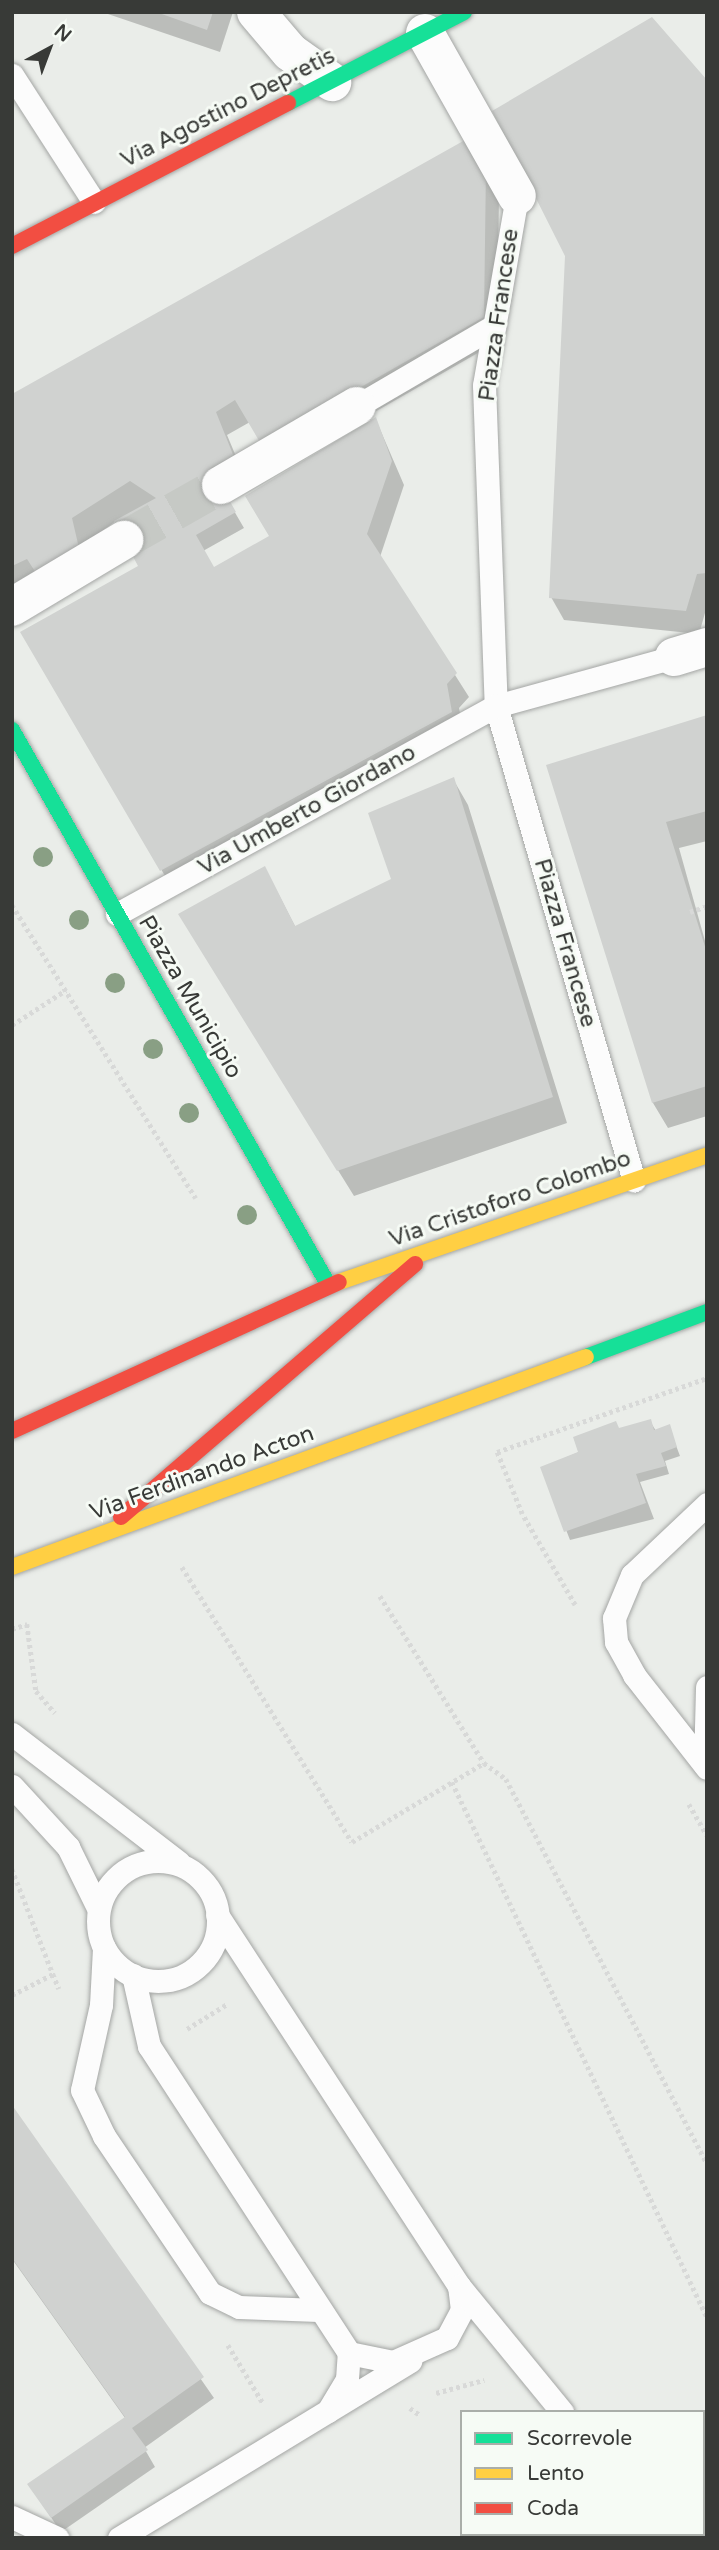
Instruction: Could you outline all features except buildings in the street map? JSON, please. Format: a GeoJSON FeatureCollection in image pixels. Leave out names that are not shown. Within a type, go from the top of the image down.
{"type":"FeatureCollection","features":[{"type":"Feature","properties":{"kind":"main road","name":"Via Agostino Depretis"},"geometry":{"type":"LineString","coordinates":[[12,246],[464,12]]}},
{"type":"Feature","properties":{"kind":"main road","name":"Piazza Municipio"},"geometry":{"type":"LineString","coordinates":[[12,730],[329,1286]]}},
{"type":"Feature","properties":{"kind":"main road","name":"Via Cristoforo Colombo"},"geometry":{"type":"LineString","coordinates":[[329,1286],[707,1155]]}},
{"type":"Feature","properties":{"kind":"main road"},"geometry":{"type":"LineString","coordinates":[[101,1534],[433,1250]]}},
{"type":"Feature","properties":{"kind":"main road"},"geometry":{"type":"LineString","coordinates":[[12,1430],[329,1286]]}},
{"type":"Feature","properties":{"kind":"main road","name":"Via Ferdinando Acton"},"geometry":{"type":"LineString","coordinates":[[12,1567],[707,1312]]}},
{"type":"Feature","properties":{"kind":"street"},"geometry":{"type":"LineString","coordinates":[[256,12],[290,52],[332,82]]}},
{"type":"Feature","properties":{"kind":"street","name":"Piazza Francese"},"geometry":{"type":"LineString","coordinates":[[425,33],[517,196]]}},
{"type":"Feature","properties":{"kind":"street"},"geometry":{"type":"LineString","coordinates":[[221,485],[357,406]]}},
{"type":"Feature","properties":{"kind":"street"},"geometry":{"type":"LineString","coordinates":[[12,607],[124,540]]}},
{"type":"Feature","properties":{"kind":"lane"},"geometry":{"type":"LineString","coordinates":[[12,75],[94,202]]}},
{"type":"Feature","properties":{"kind":"lane","name":"Piazza Francese"},"geometry":{"type":"LineString","coordinates":[[517,196],[484,385],[496,706],[634,1180]]}},
{"type":"Feature","properties":{"kind":"lane"},"geometry":{"type":"LineString","coordinates":[[357,406],[495,326]]}},
{"type":"Feature","properties":{"kind":"lane"},"geometry":{"type":"LineString","coordinates":[[496,706],[690,652]]}},
{"type":"Feature","properties":{"kind":"lane","name":"Via Umberto Giordano"},"geometry":{"type":"LineString","coordinates":[[117,914],[496,706]]}},
{"type":"Feature","properties":{"kind":"lane"},"geometry":{"type":"LineString","coordinates":[[706,1767],[634,1675],[616,1642],[614,1618],[632,1575],[707,1504]]}},
{"type":"Feature","properties":{"kind":"lane"},"geometry":{"type":"LineString","coordinates":[[706,1767],[707,1687]]}},
{"type":"Feature","properties":{"kind":"lane"},"geometry":{"type":"LineString","coordinates":[[12,1734],[205,1883],[218,1915],[458,2286],[560,2410]]}},
{"type":"Feature","properties":{"kind":"lane"},"geometry":{"type":"LineString","coordinates":[[12,1786],[68,1847],[99,1908],[104,1948],[101,2005],[82,2090],[104,2136],[211,2293],[239,2306],[318,2310]]}},
{"type":"Feature","properties":{"kind":"lane"},"geometry":{"type":"LineString","coordinates":[[99,1908],[106,1889],[129,1868],[159,1860],[180,1864]]}},
{"type":"Feature","properties":{"kind":"lane"},"geometry":{"type":"LineString","coordinates":[[133,1975],[169,1980],[200,1964],[214,1941],[218,1915]]}},
{"type":"Feature","properties":{"kind":"lane"},"geometry":{"type":"LineString","coordinates":[[104,1948],[133,1975],[149,2046],[318,2310],[349,2353],[347,2379],[324,2417]]}},
{"type":"Feature","properties":{"kind":"lane"},"geometry":{"type":"LineString","coordinates":[[119,2538],[324,2417],[447,2338],[462,2310],[458,2286]]}},
{"type":"Feature","properties":{"kind":"lane"},"geometry":{"type":"LineString","coordinates":[[349,2353],[393,2362],[429,2350]]}},
{"type":"Feature","properties":{"kind":"lane"},"geometry":{"type":"LineString","coordinates":[[12,2517],[57,2538]]}},
{"type":"Feature","properties":{"kind":"path"},"geometry":{"type":"LineString","coordinates":[[12,905],[196,1198]]}},
{"type":"Feature","properties":{"kind":"path"},"geometry":{"type":"LineString","coordinates":[[690,912],[707,906]]}},
{"type":"Feature","properties":{"kind":"path"},"geometry":{"type":"LineString","coordinates":[[12,1025],[66,990]]}},
{"type":"Feature","properties":{"kind":"path"},"geometry":{"type":"LineString","coordinates":[[182,1567],[352,1842],[484,1763]]}},
{"type":"Feature","properties":{"kind":"path"},"geometry":{"type":"LineString","coordinates":[[380,1597],[484,1763],[506,1779],[707,2163]]}},
{"type":"Feature","properties":{"kind":"path"},"geometry":{"type":"LineString","coordinates":[[452,1782],[707,2317]]}},
{"type":"Feature","properties":{"kind":"path"},"geometry":{"type":"LineString","coordinates":[[12,1869],[53,1974]]}},
{"type":"Feature","properties":{"kind":"path"},"geometry":{"type":"LineString","coordinates":[[430,2396],[474,2379],[493,2380]]}},
{"type":"Feature","properties":{"kind":"path"},"geometry":{"type":"LineString","coordinates":[[411,2407],[420,2402]]}},
{"type":"Feature","properties":{"kind":"tunnel"},"geometry":{"type":"LineString","coordinates":[[124,540],[221,485]]}},
{"type":"Feature","properties":{"kind":"traffic: fast"},"geometry":{"type":"LineString","coordinates":[[288,103],[464,12]]}},
{"type":"Feature","properties":{"kind":"traffic: fast"},"geometry":{"type":"LineString","coordinates":[[12,730],[329,1286]]}},
{"type":"Feature","properties":{"kind":"traffic: fast"},"geometry":{"type":"LineString","coordinates":[[586,1357],[707,1312]]}},
{"type":"Feature","properties":{"kind":"traffic: slow"},"geometry":{"type":"LineString","coordinates":[[339,1282],[707,1155]]}},
{"type":"Feature","properties":{"kind":"traffic: slow"},"geometry":{"type":"LineString","coordinates":[[12,1567],[586,1357]]}},
{"type":"Feature","properties":{"kind":"traffic: jam"},"geometry":{"type":"LineString","coordinates":[[12,246],[288,103]]}},
{"type":"Feature","properties":{"kind":"traffic: jam"},"geometry":{"type":"LineString","coordinates":[[121,1517],[415,1264]]}},
{"type":"Feature","properties":{"kind":"traffic: jam"},"geometry":{"type":"LineString","coordinates":[[12,1431],[339,1282]]}}]}
